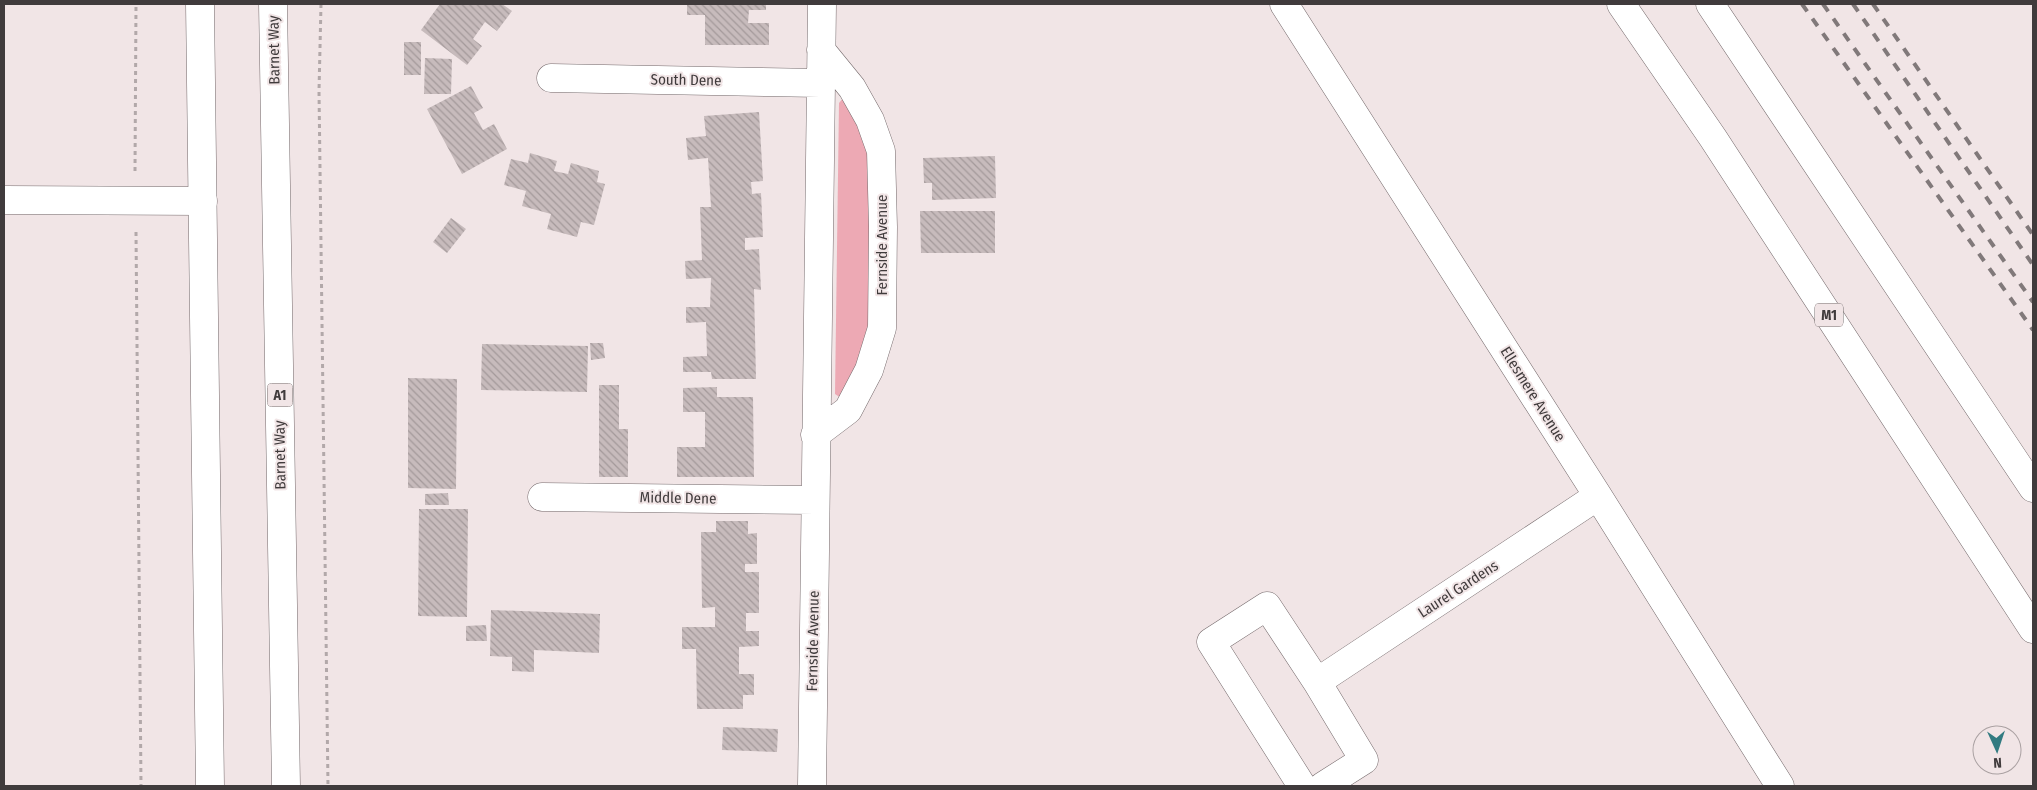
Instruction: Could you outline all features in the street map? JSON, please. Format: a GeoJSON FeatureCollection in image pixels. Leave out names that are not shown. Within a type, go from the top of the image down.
{"type":"FeatureCollection","features":[{"type":"Feature","properties":{"kind":"main road"},"geometry":{"type":"LineString","coordinates":[[200,4],[210,786]]}},
{"type":"Feature","properties":{"kind":"main road","name":"Barnet Way"},"geometry":{"type":"LineString","coordinates":[[273,4],[286,786]]}},
{"type":"Feature","properties":{"kind":"main road","name":"Fernside Avenue"},"geometry":{"type":"LineString","coordinates":[[812,786],[814,500],[822,4]]}},
{"type":"Feature","properties":{"kind":"main road","name":"Ellesmere Avenue"},"geometry":{"type":"LineString","coordinates":[[1284,4],[1598,496],[1780,786]]}},
{"type":"Feature","properties":{"kind":"main road","name":"M1"},"geometry":{"type":"LineString","coordinates":[[1621,4],[1713,138],[2033,629]]}},
{"type":"Feature","properties":{"kind":"main road"},"geometry":{"type":"LineString","coordinates":[[1710,4],[2033,488]]}},
{"type":"Feature","properties":{"kind":"main road","name":"Fernside Avenue"},"geometry":{"type":"LineString","coordinates":[[815,435],[848,410],[869,370],[882,328],[881,151],[870,120],[852,88],[821,50]]}},
{"type":"Feature","properties":{"kind":"main road","name":"South Dene"},"geometry":{"type":"LineString","coordinates":[[551,78],[820,83]]}},
{"type":"Feature","properties":{"kind":"main road"},"geometry":{"type":"LineString","coordinates":[[4,200],[203,201]]}},
{"type":"Feature","properties":{"kind":"main road","name":"Laurel Gardens"},"geometry":{"type":"LineString","coordinates":[[1317,682],[1598,496]]}},
{"type":"Feature","properties":{"kind":"main road","name":"Middle Dene"},"geometry":{"type":"LineString","coordinates":[[542,497],[814,500]]}},
{"type":"Feature","properties":{"kind":"main road"},"geometry":{"type":"LineString","coordinates":[[1302,786],[1210,642],[1267,606],[1317,682],[1364,760],[1323,786]]}},
{"type":"Feature","properties":{"kind":"path"},"geometry":{"type":"LineString","coordinates":[[136,4],[135,202],[141,786]]}},
{"type":"Feature","properties":{"kind":"path"},"geometry":{"type":"LineString","coordinates":[[321,4],[319,91],[328,786]]}},
{"type":"Feature","properties":{"kind":"shaded area"},"geometry":{"type":"Polygon","coordinates":[[[844,97],[874,153],[868,343],[841,398],[835,394],[839,103],[844,97]]]}},
{"type":"Feature","properties":{"kind":"building"},"geometry":{"type":"Polygon","coordinates":[[[440,4],[502,4],[512,11],[497,31],[485,22],[473,39],[482,46],[467,65],[421,30],[440,4]]]}},
{"type":"Feature","properties":{"kind":"building"},"geometry":{"type":"Polygon","coordinates":[[[687,4],[766,4],[766,10],[749,10],[748,23],[769,23],[769,45],[705,45],[705,15],[687,15],[687,4]]]}},
{"type":"Feature","properties":{"kind":"building"},"geometry":{"type":"Polygon","coordinates":[[[404,42],[421,42],[421,75],[404,75],[404,42]]]}},
{"type":"Feature","properties":{"kind":"building"},"geometry":{"type":"Polygon","coordinates":[[[425,58],[452,59],[451,94],[424,94],[425,58]]]}},
{"type":"Feature","properties":{"kind":"building"},"geometry":{"type":"Polygon","coordinates":[[[471,86],[483,108],[474,113],[483,130],[494,124],[507,149],[462,174],[427,109],[471,86]]]}},
{"type":"Feature","properties":{"kind":"building"},"geometry":{"type":"Polygon","coordinates":[[[759,112],[763,181],[751,182],[752,194],[761,193],[763,237],[745,238],[745,250],[759,249],[761,290],[754,289],[756,379],[712,379],[711,372],[683,372],[683,357],[707,356],[706,322],[686,323],[686,307],[710,307],[711,278],[686,279],[685,261],[702,260],[700,207],[711,207],[708,158],[688,160],[686,138],[706,136],[704,116],[759,112]]]}},
{"type":"Feature","properties":{"kind":"building"},"geometry":{"type":"Polygon","coordinates":[[[530,153],[557,161],[554,171],[568,174],[571,163],[599,171],[597,182],[605,184],[594,225],[581,222],[577,237],[547,229],[551,214],[522,206],[526,191],[504,185],[511,159],[528,163],[530,153]]]}},
{"type":"Feature","properties":{"kind":"building"},"geometry":{"type":"Polygon","coordinates":[[[995,156],[996,198],[932,200],[932,183],[924,183],[923,158],[995,156]]]}},
{"type":"Feature","properties":{"kind":"building"},"geometry":{"type":"Polygon","coordinates":[[[920,211],[995,211],[995,253],[921,253],[920,211]]]}},
{"type":"Feature","properties":{"kind":"building"},"geometry":{"type":"Polygon","coordinates":[[[451,218],[466,229],[447,253],[433,242],[451,218]]]}},
{"type":"Feature","properties":{"kind":"building"},"geometry":{"type":"Polygon","coordinates":[[[590,343],[603,343],[605,358],[591,360],[590,343]]]}},
{"type":"Feature","properties":{"kind":"building"},"geometry":{"type":"Polygon","coordinates":[[[482,344],[588,346],[587,392],[481,390],[482,344]]]}},
{"type":"Feature","properties":{"kind":"building"},"geometry":{"type":"Polygon","coordinates":[[[408,378],[457,379],[456,489],[408,488],[408,378]]]}},
{"type":"Feature","properties":{"kind":"building"},"geometry":{"type":"Polygon","coordinates":[[[599,385],[619,385],[619,429],[628,429],[628,477],[599,477],[599,385]]]}},
{"type":"Feature","properties":{"kind":"building"},"geometry":{"type":"Polygon","coordinates":[[[717,387],[717,397],[753,397],[754,477],[677,477],[677,447],[705,447],[705,412],[683,412],[683,388],[717,387]]]}},
{"type":"Feature","properties":{"kind":"building"},"geometry":{"type":"Polygon","coordinates":[[[448,493],[449,505],[425,505],[425,494],[448,493]]]}},
{"type":"Feature","properties":{"kind":"building"},"geometry":{"type":"Polygon","coordinates":[[[419,509],[468,509],[467,617],[418,616],[419,509]]]}},
{"type":"Feature","properties":{"kind":"building"},"geometry":{"type":"Polygon","coordinates":[[[716,521],[748,521],[748,534],[757,533],[757,564],[745,564],[745,572],[759,572],[759,613],[746,613],[746,631],[759,631],[759,646],[739,647],[739,674],[754,674],[754,695],[743,695],[743,709],[697,709],[696,649],[682,649],[682,627],[715,627],[715,607],[702,608],[701,532],[716,532],[716,521]]]}},
{"type":"Feature","properties":{"kind":"building"},"geometry":{"type":"Polygon","coordinates":[[[491,610],[600,614],[599,653],[534,650],[534,672],[512,671],[512,657],[490,656],[491,610]]]}},
{"type":"Feature","properties":{"kind":"building"},"geometry":{"type":"Polygon","coordinates":[[[486,625],[487,641],[466,641],[466,626],[486,625]]]}},
{"type":"Feature","properties":{"kind":"building"},"geometry":{"type":"Polygon","coordinates":[[[723,727],[778,729],[777,752],[722,750],[723,727]]]}},
{"type":"Feature","properties":{"kind":"railway"},"geometry":{"type":"LineString","coordinates":[[1802,4],[2033,330]]}},
{"type":"Feature","properties":{"kind":"railway"},"geometry":{"type":"LineString","coordinates":[[1823,4],[2033,302]]}},
{"type":"Feature","properties":{"kind":"railway"},"geometry":{"type":"LineString","coordinates":[[1853,4],[2033,265]]}},
{"type":"Feature","properties":{"kind":"railway"},"geometry":{"type":"LineString","coordinates":[[1873,4],[2033,235]]}}]}
